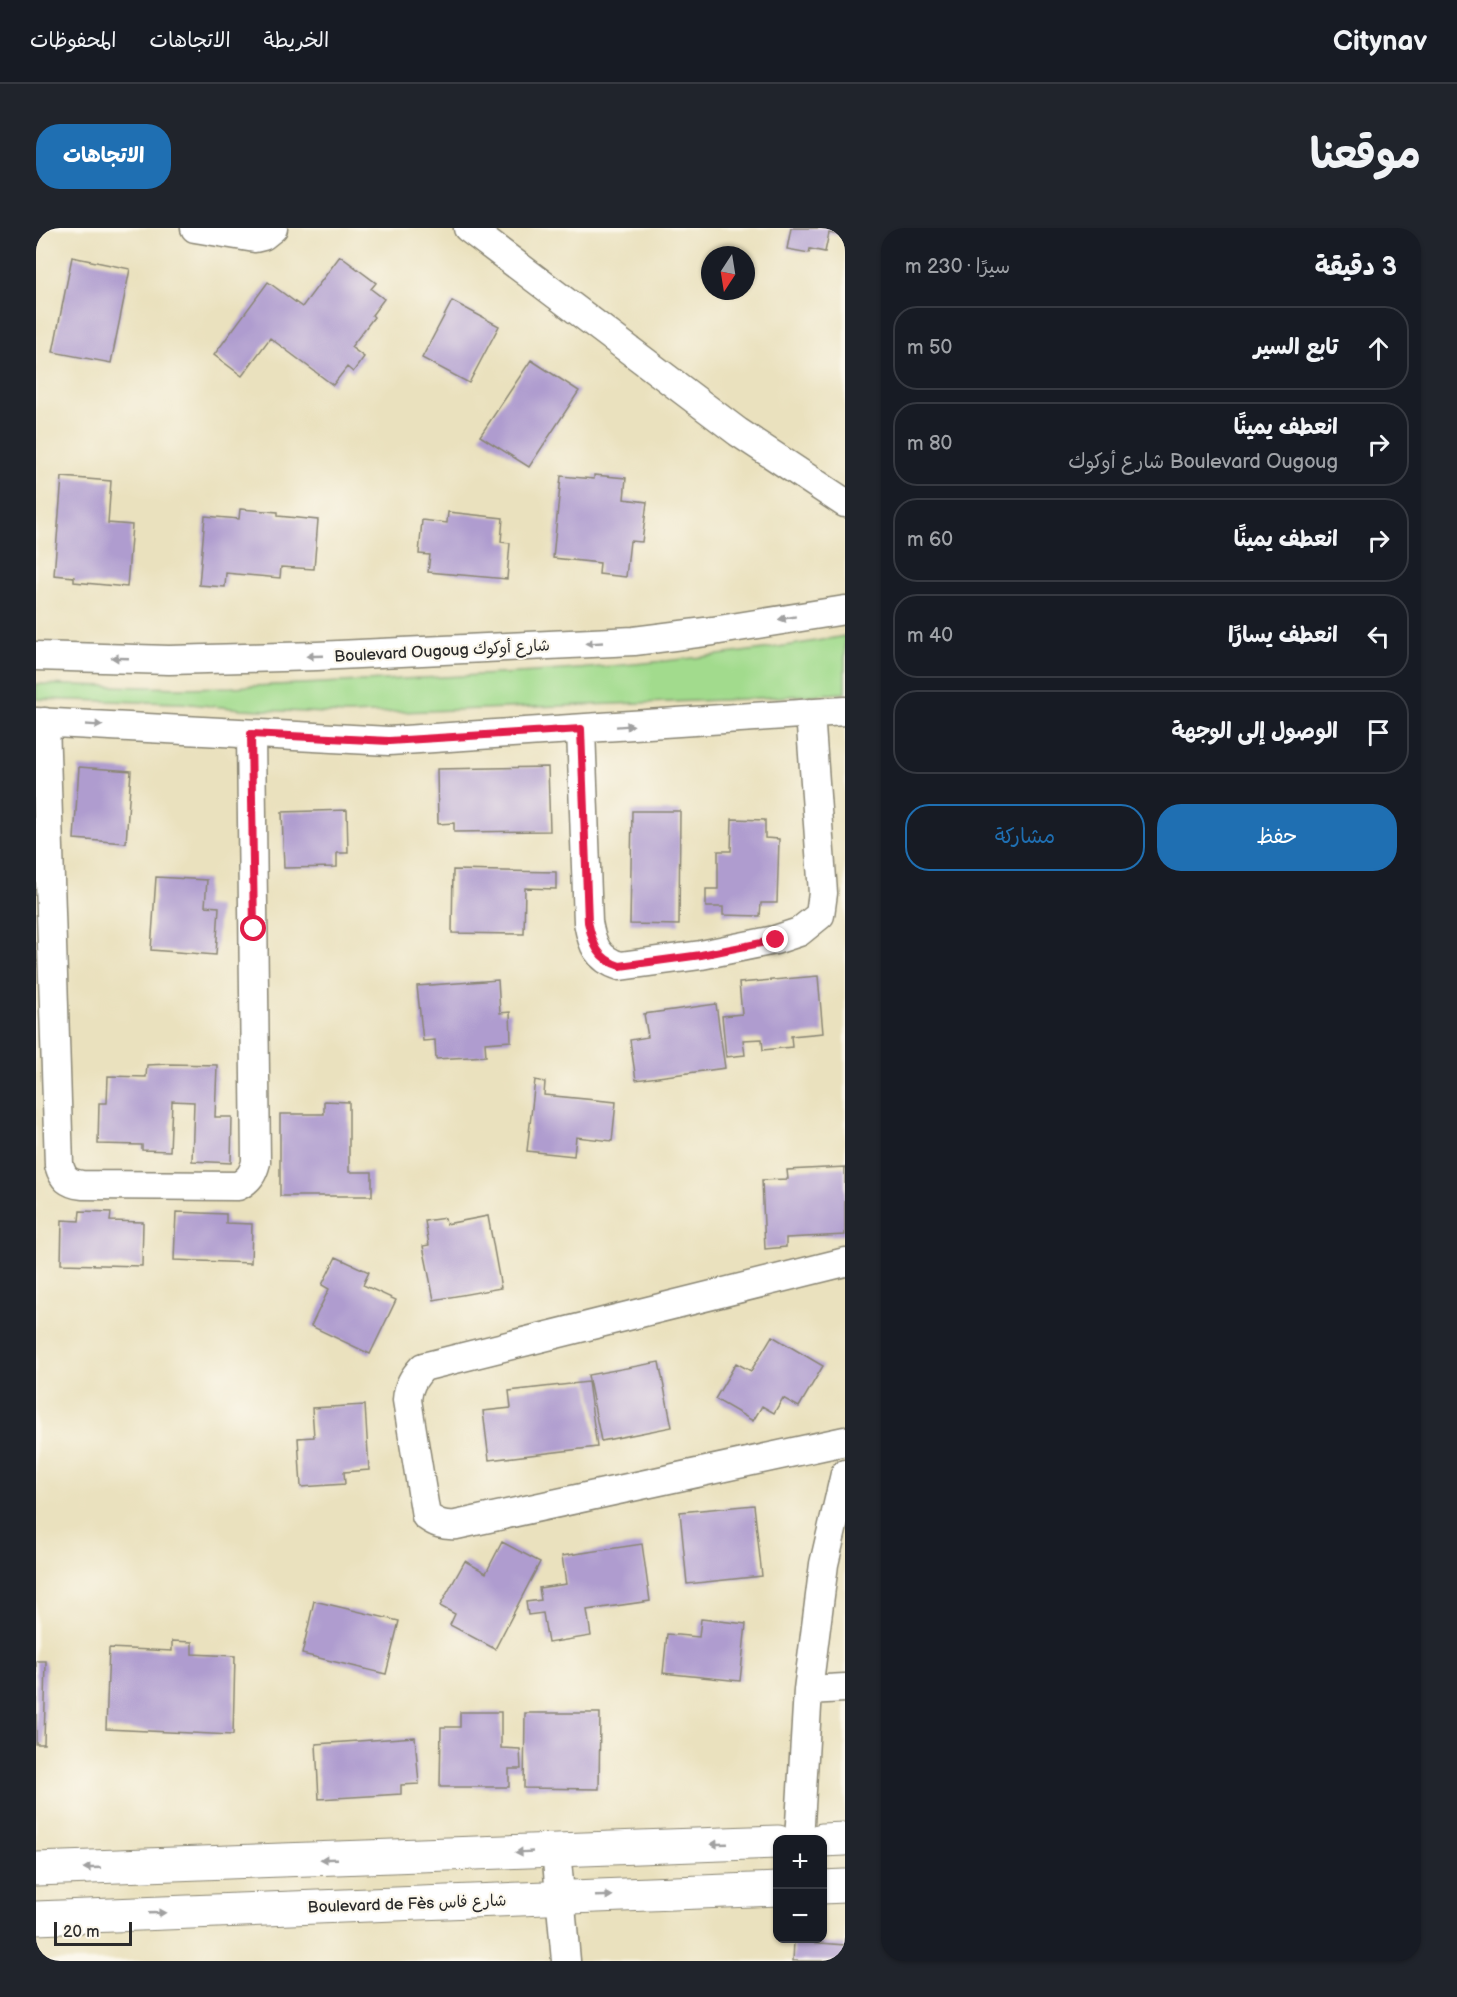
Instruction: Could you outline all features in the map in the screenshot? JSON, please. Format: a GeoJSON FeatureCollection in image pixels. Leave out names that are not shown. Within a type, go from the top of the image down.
{"type":"FeatureCollection","features":[{"type":"Feature","properties":{"kind":"main road"},"geometry":{"type":"LineString","coordinates":[[827,1840],[845,1839]]}},
{"type":"Feature","properties":{"kind":"main road"},"geometry":{"type":"LineString","coordinates":[[36,1869],[773,1842]]}},
{"type":"Feature","properties":{"kind":"main road"},"geometry":{"type":"LineString","coordinates":[[827,1887],[845,1886]]}},
{"type":"Feature","properties":{"kind":"main road","name":"Boulevard de Fès شارع فاس"},"geometry":{"type":"LineString","coordinates":[[36,1918],[773,1889]]}},
{"type":"Feature","properties":{"kind":"street"},"geometry":{"type":"LineString","coordinates":[[195,228],[255,238],[263,236],[273,228]]}},
{"type":"Feature","properties":{"kind":"street"},"geometry":{"type":"LineString","coordinates":[[468,228],[738,432],[845,503]]}},
{"type":"Feature","properties":{"kind":"street","name":"Boulevard Ougoug شارع أوكوك"},"geometry":{"type":"LineString","coordinates":[[36,656],[169,660],[294,657],[634,640],[713,631],[845,610]]}},
{"type":"Feature","properties":{"kind":"street"},"geometry":{"type":"LineString","coordinates":[[251,734],[256,1162],[254,1172],[247,1181],[238,1186],[82,1185],[66,1180],[59,1165],[41,722],[389,741],[845,711]]}},
{"type":"Feature","properties":{"kind":"street"},"geometry":{"type":"LineString","coordinates":[[581,729],[588,922],[597,950],[607,962],[620,966],[701,955],[776,940],[799,932],[819,915],[823,893],[810,713]]}},
{"type":"Feature","properties":{"kind":"street"},"geometry":{"type":"LineString","coordinates":[[845,1262],[423,1367],[408,1388],[407,1401],[426,1516],[446,1526],[845,1441]]}},
{"type":"Feature","properties":{"kind":"street"},"geometry":{"type":"LineString","coordinates":[[799,1835],[808,1690],[824,1564],[845,1474]]}},
{"type":"Feature","properties":{"kind":"street"},"geometry":{"type":"LineString","coordinates":[[808,1690],[845,1688]]}},
{"type":"Feature","properties":{"kind":"street"},"geometry":{"type":"LineString","coordinates":[[556,1850],[566,1961]]}},
{"type":"Feature","properties":{"kind":"green space"},"geometry":{"type":"Polygon","coordinates":[[[845,636],[845,693],[722,700],[347,714],[242,709],[181,703],[36,699],[36,684],[232,687],[540,672],[693,658],[845,636]]]}},
{"type":"Feature","properties":{"kind":"building"},"geometry":{"type":"Polygon","coordinates":[[[791,228],[845,228],[845,236],[829,233],[825,252],[810,249],[809,253],[787,249],[791,228]]]}},
{"type":"Feature","properties":{"kind":"building"},"geometry":{"type":"Polygon","coordinates":[[[340,256],[376,283],[371,289],[384,299],[372,315],[374,317],[351,347],[364,357],[353,372],[347,367],[333,385],[270,338],[242,376],[214,355],[268,282],[302,307],[340,256]]]}},
{"type":"Feature","properties":{"kind":"building"},"geometry":{"type":"Polygon","coordinates":[[[72,257],[130,269],[111,363],[53,352],[72,257]]]}},
{"type":"Feature","properties":{"kind":"building"},"geometry":{"type":"Polygon","coordinates":[[[452,301],[499,326],[469,383],[422,358],[452,301]]]}},
{"type":"Feature","properties":{"kind":"building"},"geometry":{"type":"Polygon","coordinates":[[[531,360],[579,391],[529,467],[480,436],[531,360]]]}},
{"type":"Feature","properties":{"kind":"building"},"geometry":{"type":"Polygon","coordinates":[[[594,475],[626,478],[624,499],[647,502],[642,542],[630,541],[626,577],[599,574],[600,563],[553,558],[561,476],[594,479],[594,475]]]}},
{"type":"Feature","properties":{"kind":"building"},"geometry":{"type":"Polygon","coordinates":[[[62,477],[111,481],[108,523],[132,525],[127,587],[74,582],[74,577],[54,575],[62,477]]]}},
{"type":"Feature","properties":{"kind":"building"},"geometry":{"type":"Polygon","coordinates":[[[240,509],[278,512],[278,516],[318,520],[314,569],[281,567],[280,578],[226,573],[225,587],[199,585],[205,516],[239,519],[240,509]]]}},
{"type":"Feature","properties":{"kind":"building"},"geometry":{"type":"Polygon","coordinates":[[[448,512],[503,518],[501,542],[510,543],[507,579],[428,572],[430,555],[419,554],[422,520],[447,523],[448,512]]]}},
{"type":"Feature","properties":{"kind":"building"},"geometry":{"type":"Polygon","coordinates":[[[79,767],[131,771],[126,843],[74,839],[79,767]]]}},
{"type":"Feature","properties":{"kind":"building"},"geometry":{"type":"Polygon","coordinates":[[[548,767],[550,831],[454,832],[454,823],[438,824],[437,769],[548,767]]]}},
{"type":"Feature","properties":{"kind":"building"},"geometry":{"type":"Polygon","coordinates":[[[347,810],[348,853],[337,853],[337,867],[284,868],[282,812],[347,810]]]}},
{"type":"Feature","properties":{"kind":"building"},"geometry":{"type":"Polygon","coordinates":[[[632,811],[680,811],[679,925],[630,924],[632,811]]]}},
{"type":"Feature","properties":{"kind":"building"},"geometry":{"type":"Polygon","coordinates":[[[732,819],[765,820],[765,838],[779,839],[777,903],[761,903],[760,916],[723,915],[723,907],[706,907],[706,889],[718,889],[718,851],[731,851],[732,819]]]}},
{"type":"Feature","properties":{"kind":"building"},"geometry":{"type":"Polygon","coordinates":[[[453,870],[556,872],[556,889],[525,888],[524,934],[452,933],[453,870]]]}},
{"type":"Feature","properties":{"kind":"building"},"geometry":{"type":"Polygon","coordinates":[[[156,877],[207,880],[205,906],[219,907],[216,955],[151,950],[156,877]]]}},
{"type":"Feature","properties":{"kind":"building"},"geometry":{"type":"Polygon","coordinates":[[[818,976],[823,1033],[791,1036],[792,1047],[763,1050],[762,1039],[743,1040],[745,1055],[726,1057],[722,1016],[742,1014],[739,983],[818,976]]]}},
{"type":"Feature","properties":{"kind":"building"},"geometry":{"type":"Polygon","coordinates":[[[498,980],[500,1013],[510,1012],[511,1041],[485,1043],[486,1056],[436,1059],[435,1040],[423,1041],[417,986],[498,980]]]}},
{"type":"Feature","properties":{"kind":"building"},"geometry":{"type":"Polygon","coordinates":[[[716,1004],[725,1068],[636,1080],[630,1040],[648,1037],[644,1014],[716,1004]]]}},
{"type":"Feature","properties":{"kind":"building"},"geometry":{"type":"Polygon","coordinates":[[[147,1065],[217,1065],[215,1117],[232,1117],[231,1163],[192,1161],[194,1102],[172,1101],[170,1151],[142,1150],[142,1145],[98,1144],[99,1103],[107,1103],[108,1076],[146,1077],[147,1065]]]}},
{"type":"Feature","properties":{"kind":"building"},"geometry":{"type":"Polygon","coordinates":[[[535,1080],[545,1082],[544,1095],[616,1102],[612,1141],[576,1137],[574,1156],[527,1151],[535,1080]]]}},
{"type":"Feature","properties":{"kind":"building"},"geometry":{"type":"Polygon","coordinates":[[[324,1101],[349,1102],[349,1172],[372,1172],[372,1196],[280,1196],[280,1114],[324,1114],[324,1101]]]}},
{"type":"Feature","properties":{"kind":"building"},"geometry":{"type":"Polygon","coordinates":[[[845,1167],[845,1235],[786,1238],[786,1247],[765,1249],[762,1180],[788,1179],[787,1170],[845,1167]]]}},
{"type":"Feature","properties":{"kind":"building"},"geometry":{"type":"Polygon","coordinates":[[[80,1211],[111,1212],[110,1221],[143,1222],[142,1266],[61,1264],[62,1220],[79,1221],[80,1211]]]}},
{"type":"Feature","properties":{"kind":"building"},"geometry":{"type":"Polygon","coordinates":[[[176,1212],[226,1214],[226,1223],[252,1224],[251,1263],[174,1260],[176,1212]]]}},
{"type":"Feature","properties":{"kind":"building"},"geometry":{"type":"Polygon","coordinates":[[[488,1216],[501,1288],[434,1300],[423,1246],[429,1245],[425,1221],[445,1218],[446,1224],[488,1216]]]}},
{"type":"Feature","properties":{"kind":"building"},"geometry":{"type":"Polygon","coordinates":[[[336,1257],[369,1272],[363,1285],[396,1300],[370,1354],[311,1326],[329,1289],[322,1285],[336,1257]]]}},
{"type":"Feature","properties":{"kind":"building"},"geometry":{"type":"Polygon","coordinates":[[[772,1336],[823,1366],[799,1407],[783,1398],[774,1413],[762,1406],[753,1421],[715,1399],[736,1363],[751,1371],[772,1336]]]}},
{"type":"Feature","properties":{"kind":"building"},"geometry":{"type":"Polygon","coordinates":[[[659,1362],[672,1427],[601,1441],[588,1375],[659,1362]]]}},
{"type":"Feature","properties":{"kind":"building"},"geometry":{"type":"Polygon","coordinates":[[[588,1382],[597,1447],[489,1460],[483,1411],[511,1408],[509,1391],[588,1382]]]}},
{"type":"Feature","properties":{"kind":"building"},"geometry":{"type":"Polygon","coordinates":[[[365,1405],[369,1470],[344,1472],[345,1484],[301,1487],[298,1438],[314,1437],[312,1408],[365,1405]]]}},
{"type":"Feature","properties":{"kind":"building"},"geometry":{"type":"Polygon","coordinates":[[[754,1505],[762,1576],[687,1584],[680,1512],[754,1505]]]}},
{"type":"Feature","properties":{"kind":"building"},"geometry":{"type":"Polygon","coordinates":[[[502,1542],[540,1562],[495,1649],[450,1625],[455,1614],[440,1606],[465,1561],[486,1573],[502,1542]]]}},
{"type":"Feature","properties":{"kind":"building"},"geometry":{"type":"Polygon","coordinates":[[[642,1544],[650,1601],[587,1610],[591,1636],[548,1643],[543,1613],[528,1615],[526,1602],[541,1600],[539,1588],[566,1584],[562,1556],[642,1544]]]}},
{"type":"Feature","properties":{"kind":"building"},"geometry":{"type":"Polygon","coordinates":[[[314,1601],[399,1621],[386,1674],[302,1654],[314,1601]]]}},
{"type":"Feature","properties":{"kind":"building"},"geometry":{"type":"Polygon","coordinates":[[[701,1619],[746,1624],[740,1681],[663,1673],[667,1634],[699,1637],[701,1619]]]}},
{"type":"Feature","properties":{"kind":"building"},"geometry":{"type":"Polygon","coordinates":[[[172,1641],[192,1642],[192,1654],[235,1656],[233,1735],[106,1729],[109,1648],[172,1651],[172,1641]]]}},
{"type":"Feature","properties":{"kind":"building"},"geometry":{"type":"Polygon","coordinates":[[[36,1661],[46,1661],[44,1744],[36,1744],[36,1661]]]}},
{"type":"Feature","properties":{"kind":"building"},"geometry":{"type":"Polygon","coordinates":[[[460,1712],[501,1712],[501,1748],[520,1749],[521,1769],[509,1769],[509,1787],[440,1787],[441,1727],[460,1727],[460,1712]]]}},
{"type":"Feature","properties":{"kind":"building"},"geometry":{"type":"Polygon","coordinates":[[[525,1713],[600,1713],[599,1789],[524,1788],[525,1713]]]}},
{"type":"Feature","properties":{"kind":"building"},"geometry":{"type":"Polygon","coordinates":[[[415,1737],[419,1784],[401,1785],[401,1794],[319,1799],[316,1744],[415,1737]]]}},
{"type":"Feature","properties":{"kind":"building"},"geometry":{"type":"Polygon","coordinates":[[[794,1943],[845,1945],[845,1961],[793,1961],[794,1943]]]}},
{"type":"Feature","properties":{"kind":"route"},"geometry":{"type":"LineString","coordinates":[[254,929],[251,734],[389,741],[581,729],[588,922],[592,940],[607,962],[620,966],[701,955],[776,940]]}}]}
